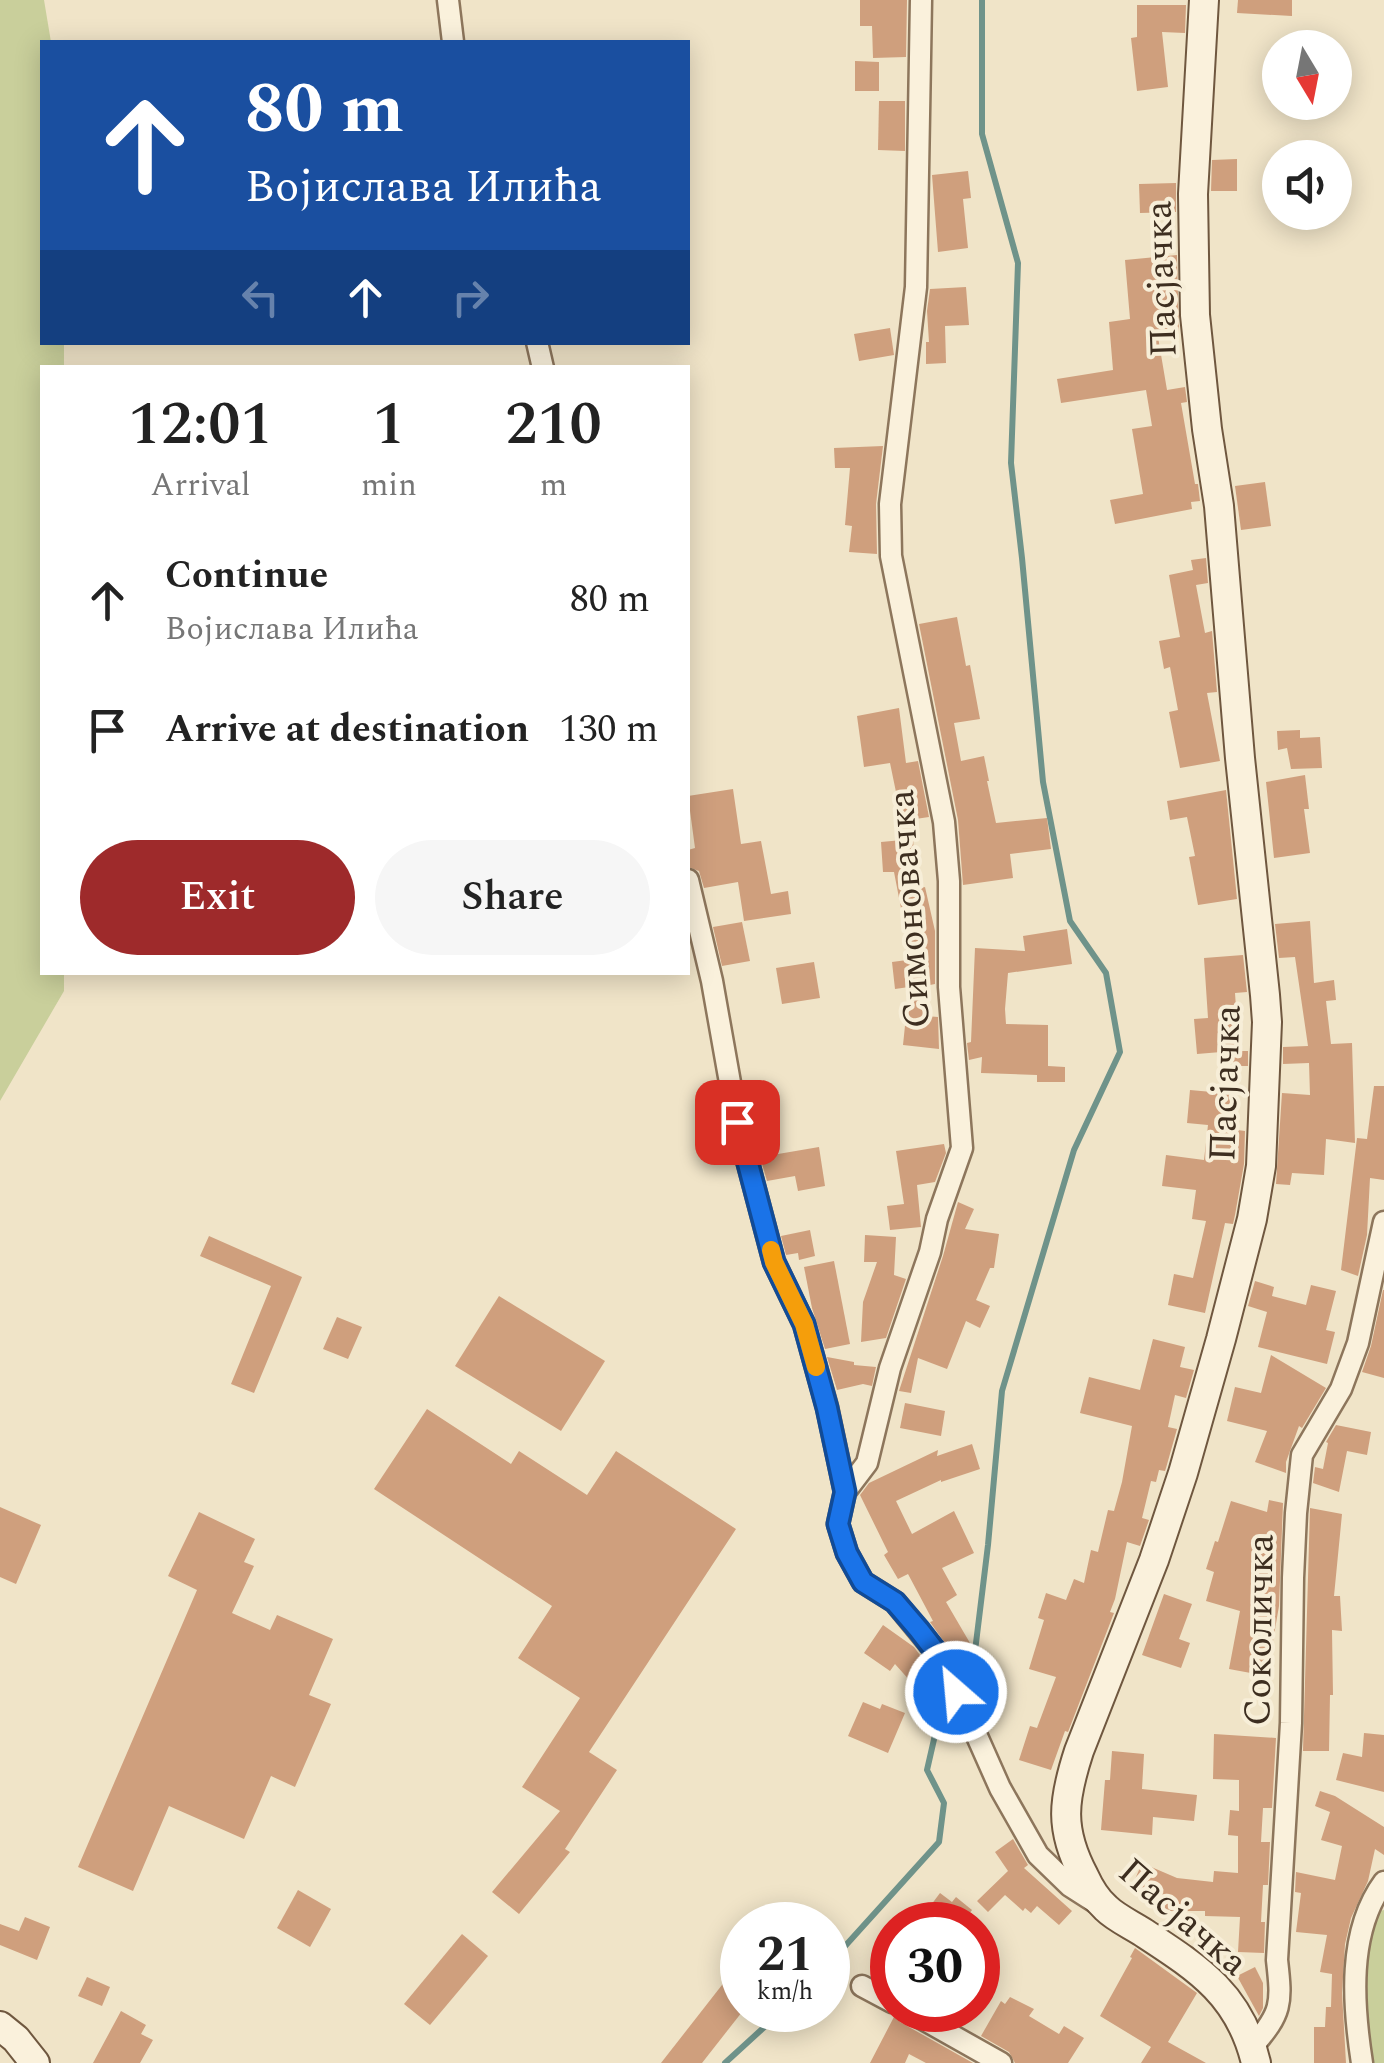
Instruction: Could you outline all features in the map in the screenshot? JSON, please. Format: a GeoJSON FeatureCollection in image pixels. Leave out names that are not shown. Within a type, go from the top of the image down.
{"type":"FeatureCollection","features":[{"type":"Feature","properties":{"kind":"main road","name":"Пасјачка"},"geometry":{"type":"LineString","coordinates":[[1204,0],[1193,182],[1194,291],[1207,429],[1219,506],[1264,982],[1267,1022],[1260,1166],[1252,1219],[1183,1473],[1154,1560],[1079,1751],[1065,1814],[1068,1839],[1088,1884],[1106,1908],[1214,1982],[1233,2010],[1254,2055]]}},
{"type":"Feature","properties":{"kind":"main road"},"geometry":{"type":"LineString","coordinates":[[0,2026],[36,2063]]}},
{"type":"Feature","properties":{"kind":"street"},"geometry":{"type":"LineString","coordinates":[[448,0],[453,40]]}},
{"type":"Feature","properties":{"kind":"street","name":"Симоновачка"},"geometry":{"type":"LineString","coordinates":[[921,0],[916,286],[890,504],[891,556],[944,822],[950,882],[950,987],[962,1148],[890,1368],[866,1464],[845,1492],[838,1524],[847,1553],[863,1582],[895,1602],[936,1652],[1000,1788],[1038,1856],[1070,1886],[1106,1908]]}},
{"type":"Feature","properties":{"kind":"street"},"geometry":{"type":"LineString","coordinates":[[690,888],[712,980],[737,1122],[774,1262],[804,1324],[845,1492]]}},
{"type":"Feature","properties":{"kind":"street","name":"Соколичка"},"geometry":{"type":"LineString","coordinates":[[1254,2055],[1276,2016],[1281,1997],[1277,1960],[1292,1724],[1294,1545],[1302,1455],[1341,1389],[1358,1343],[1384,1222]]}},
{"type":"Feature","properties":{"kind":"street"},"geometry":{"type":"LineString","coordinates":[[1362,2063],[1356,1997],[1360,1934],[1384,1882]]}},
{"type":"Feature","properties":{"kind":"street"},"geometry":{"type":"LineString","coordinates":[[862,1986],[870,1990]]}},
{"type":"Feature","properties":{"kind":"street"},"geometry":{"type":"LineString","coordinates":[[945,2032],[1001,2063]]}},
{"type":"Feature","properties":{"kind":"green space"},"geometry":{"type":"Polygon","coordinates":[[[0,0],[44,0],[51,40],[40,40],[40,345],[64,345],[64,365],[40,365],[40,975],[64,975],[64,991],[0,1101],[0,0]]]}},
{"type":"Feature","properties":{"kind":"green space"},"geometry":{"type":"Polygon","coordinates":[[[1384,1910],[1384,2063],[1362,2063],[1367,1914],[1384,1910]]]}},
{"type":"Feature","properties":{"kind":"building"},"geometry":{"type":"Polygon","coordinates":[[[860,0],[907,0],[906,57],[873,58],[872,26],[860,26],[860,0]]]}},
{"type":"Feature","properties":{"kind":"building"},"geometry":{"type":"Polygon","coordinates":[[[1238,0],[1292,0],[1292,16],[1237,13],[1238,0]]]}},
{"type":"Feature","properties":{"kind":"building"},"geometry":{"type":"Polygon","coordinates":[[[1137,5],[1186,5],[1185,33],[1162,32],[1168,87],[1137,91],[1131,38],[1137,37],[1137,5]]]}},
{"type":"Feature","properties":{"kind":"building"},"geometry":{"type":"Polygon","coordinates":[[[855,61],[879,62],[879,91],[855,91],[855,61]]]}},
{"type":"Feature","properties":{"kind":"building"},"geometry":{"type":"Polygon","coordinates":[[[879,101],[905,101],[905,151],[878,150],[879,101]]]}},
{"type":"Feature","properties":{"kind":"building"},"geometry":{"type":"Polygon","coordinates":[[[1237,159],[1237,191],[1211,191],[1212,160],[1237,159]]]}},
{"type":"Feature","properties":{"kind":"building"},"geometry":{"type":"Polygon","coordinates":[[[968,171],[971,198],[963,199],[968,248],[938,252],[932,175],[968,171]]]}},
{"type":"Feature","properties":{"kind":"building"},"geometry":{"type":"Polygon","coordinates":[[[1176,183],[1176,212],[1140,213],[1139,184],[1176,183]]]}},
{"type":"Feature","properties":{"kind":"building"},"geometry":{"type":"Polygon","coordinates":[[[1177,255],[1179,334],[1158,337],[1167,390],[1185,387],[1187,402],[1181,403],[1200,501],[1191,502],[1192,509],[1115,524],[1110,500],[1143,494],[1132,429],[1152,426],[1146,390],[1061,403],[1057,379],[1113,370],[1109,322],[1130,319],[1125,260],[1177,255]]]}},
{"type":"Feature","properties":{"kind":"building"},"geometry":{"type":"Polygon","coordinates":[[[966,287],[969,325],[945,326],[946,363],[926,364],[930,289],[966,287]]]}},
{"type":"Feature","properties":{"kind":"building"},"geometry":{"type":"Polygon","coordinates":[[[890,328],[894,355],[859,361],[854,334],[890,328]]]}},
{"type":"Feature","properties":{"kind":"building"},"geometry":{"type":"Polygon","coordinates":[[[883,446],[876,504],[877,554],[849,552],[852,526],[845,525],[850,468],[835,468],[834,448],[883,446]]]}},
{"type":"Feature","properties":{"kind":"building"},"geometry":{"type":"Polygon","coordinates":[[[1265,482],[1271,526],[1241,530],[1235,486],[1265,482]]]}},
{"type":"Feature","properties":{"kind":"building"},"geometry":{"type":"Polygon","coordinates":[[[1206,558],[1208,583],[1196,585],[1205,633],[1212,631],[1217,692],[1207,693],[1220,761],[1180,768],[1169,712],[1178,710],[1170,667],[1164,669],[1159,641],[1180,637],[1169,575],[1193,570],[1191,560],[1206,558]]]}},
{"type":"Feature","properties":{"kind":"building"},"geometry":{"type":"Polygon","coordinates":[[[957,617],[980,719],[954,723],[961,761],[984,756],[996,823],[1047,818],[1051,849],[1010,854],[1013,878],[963,885],[958,820],[919,624],[957,617]]]}},
{"type":"Feature","properties":{"kind":"building"},"geometry":{"type":"Polygon","coordinates":[[[899,708],[906,763],[918,761],[929,817],[902,821],[890,763],[864,767],[857,716],[899,708]]]}},
{"type":"Feature","properties":{"kind":"building"},"geometry":{"type":"Polygon","coordinates":[[[1300,730],[1300,738],[1320,737],[1322,768],[1291,769],[1287,748],[1278,750],[1277,731],[1300,730]]]}},
{"type":"Feature","properties":{"kind":"building"},"geometry":{"type":"Polygon","coordinates":[[[1305,775],[1309,809],[1304,809],[1310,853],[1274,858],[1266,782],[1305,775]]]}},
{"type":"Feature","properties":{"kind":"building"},"geometry":{"type":"Polygon","coordinates":[[[733,789],[741,844],[761,841],[771,894],[788,891],[791,914],[744,921],[738,882],[704,888],[699,871],[690,868],[690,849],[695,848],[690,796],[733,789]]]}},
{"type":"Feature","properties":{"kind":"building"},"geometry":{"type":"Polygon","coordinates":[[[1226,790],[1237,899],[1198,905],[1189,857],[1195,856],[1187,817],[1170,820],[1167,801],[1226,790]]]}},
{"type":"Feature","properties":{"kind":"building"},"geometry":{"type":"Polygon","coordinates":[[[913,839],[917,889],[925,887],[935,931],[935,984],[930,985],[926,1016],[938,1017],[939,1049],[903,1045],[909,987],[895,989],[892,962],[907,960],[906,934],[894,872],[883,872],[881,842],[913,839]]]}},
{"type":"Feature","properties":{"kind":"building"},"geometry":{"type":"Polygon","coordinates":[[[1310,921],[1314,983],[1334,980],[1336,1000],[1326,1001],[1331,1044],[1352,1043],[1355,1143],[1326,1139],[1324,1175],[1292,1173],[1290,1185],[1276,1184],[1282,1093],[1310,1095],[1309,1063],[1283,1064],[1283,1047],[1308,1046],[1295,957],[1279,958],[1275,924],[1310,921]]]}},
{"type":"Feature","properties":{"kind":"building"},"geometry":{"type":"Polygon","coordinates":[[[742,922],[750,961],[722,966],[713,927],[742,922]]]}},
{"type":"Feature","properties":{"kind":"building"},"geometry":{"type":"Polygon","coordinates":[[[1067,929],[1072,964],[1008,973],[1005,1009],[1006,1024],[1048,1025],[1048,1066],[1065,1067],[1065,1082],[1037,1082],[1037,1075],[981,1073],[982,1057],[969,1060],[967,1043],[971,1042],[975,948],[1025,951],[1023,936],[1067,929]]]}},
{"type":"Feature","properties":{"kind":"building"},"geometry":{"type":"Polygon","coordinates":[[[1243,955],[1247,992],[1235,993],[1239,1051],[1248,1051],[1248,1066],[1233,1066],[1233,1051],[1197,1054],[1194,1019],[1208,1018],[1204,958],[1243,955]]]}},
{"type":"Feature","properties":{"kind":"building"},"geometry":{"type":"Polygon","coordinates":[[[814,962],[820,998],[782,1004],[776,968],[814,962]]]}},
{"type":"Feature","properties":{"kind":"building"},"geometry":{"type":"Polygon","coordinates":[[[1374,1086],[1384,1086],[1384,1180],[1370,1178],[1367,1235],[1358,1276],[1341,1270],[1357,1138],[1367,1139],[1374,1086]]]}},
{"type":"Feature","properties":{"kind":"building"},"geometry":{"type":"Polygon","coordinates":[[[1190,1090],[1234,1094],[1230,1129],[1245,1131],[1235,1215],[1233,1224],[1225,1223],[1205,1313],[1168,1305],[1174,1274],[1193,1278],[1206,1221],[1192,1219],[1196,1190],[1162,1186],[1166,1155],[1204,1160],[1208,1125],[1187,1123],[1190,1090]]]}},
{"type":"Feature","properties":{"kind":"building"},"geometry":{"type":"Polygon","coordinates":[[[944,1144],[946,1153],[935,1182],[917,1185],[921,1227],[890,1230],[887,1206],[904,1204],[896,1151],[944,1144]]]}},
{"type":"Feature","properties":{"kind":"building"},"geometry":{"type":"Polygon","coordinates":[[[819,1147],[825,1186],[798,1191],[795,1176],[767,1181],[760,1157],[819,1147]]]}},
{"type":"Feature","properties":{"kind":"building"},"geometry":{"type":"Polygon","coordinates":[[[958,1202],[974,1209],[965,1229],[999,1234],[994,1268],[990,1268],[976,1300],[990,1306],[980,1328],[966,1321],[947,1369],[918,1358],[911,1393],[899,1391],[943,1256],[958,1202]]]}},
{"type":"Feature","properties":{"kind":"building"},"geometry":{"type":"Polygon","coordinates":[[[810,1230],[815,1256],[799,1260],[798,1253],[786,1255],[781,1236],[810,1230]]]}},
{"type":"Feature","properties":{"kind":"building"},"geometry":{"type":"Polygon","coordinates":[[[865,1235],[896,1237],[894,1275],[906,1279],[886,1338],[861,1342],[863,1302],[877,1262],[864,1262],[865,1235]]]}},
{"type":"Feature","properties":{"kind":"building"},"geometry":{"type":"Polygon","coordinates":[[[209,1236],[302,1277],[254,1393],[231,1384],[271,1286],[200,1256],[209,1236]]]}},
{"type":"Feature","properties":{"kind":"building"},"geometry":{"type":"Polygon","coordinates":[[[834,1261],[850,1344],[825,1349],[804,1267],[834,1261]]]}},
{"type":"Feature","properties":{"kind":"building"},"geometry":{"type":"Polygon","coordinates":[[[1255,1281],[1274,1287],[1272,1296],[1306,1305],[1311,1285],[1336,1291],[1326,1330],[1335,1332],[1327,1364],[1258,1347],[1267,1312],[1248,1306],[1255,1281]]]}},
{"type":"Feature","properties":{"kind":"building"},"geometry":{"type":"Polygon","coordinates":[[[1384,1290],[1384,1378],[1362,1372],[1384,1290]]]}},
{"type":"Feature","properties":{"kind":"building"},"geometry":{"type":"Polygon","coordinates":[[[499,1296],[605,1361],[561,1431],[455,1366],[499,1296]]]}},
{"type":"Feature","properties":{"kind":"building"},"geometry":{"type":"Polygon","coordinates":[[[337,1317],[362,1327],[348,1359],[323,1349],[337,1317]]]}},
{"type":"Feature","properties":{"kind":"building"},"geometry":{"type":"Polygon","coordinates":[[[1153,1339],[1185,1347],[1180,1367],[1194,1370],[1186,1398],[1175,1395],[1168,1427],[1177,1429],[1165,1471],[1159,1470],[1156,1482],[1151,1481],[1142,1518],[1149,1520],[1140,1546],[1127,1542],[1110,1612],[1114,1613],[1051,1770],[1019,1760],[1030,1726],[1037,1728],[1056,1677],[1029,1669],[1044,1620],[1038,1618],[1046,1593],[1066,1600],[1074,1579],[1084,1583],[1091,1550],[1098,1552],[1108,1510],[1114,1511],[1132,1426],[1080,1413],[1089,1377],[1140,1390],[1153,1339]]]}},
{"type":"Feature","properties":{"kind":"building"},"geometry":{"type":"Polygon","coordinates":[[[1271,1355],[1326,1388],[1302,1428],[1299,1426],[1286,1473],[1255,1462],[1267,1431],[1227,1421],[1235,1387],[1261,1393],[1271,1355]]]}},
{"type":"Feature","properties":{"kind":"building"},"geometry":{"type":"Polygon","coordinates":[[[827,1357],[876,1367],[872,1386],[863,1384],[837,1390],[827,1357]]]}},
{"type":"Feature","properties":{"kind":"building"},"geometry":{"type":"Polygon","coordinates":[[[905,1403],[945,1411],[941,1436],[900,1428],[905,1403]]]}},
{"type":"Feature","properties":{"kind":"building"},"geometry":{"type":"Polygon","coordinates":[[[427,1409],[511,1464],[519,1451],[587,1495],[616,1451],[736,1529],[589,1752],[617,1770],[565,1849],[570,1852],[519,1914],[492,1892],[560,1811],[522,1787],[580,1698],[518,1658],[552,1606],[374,1489],[427,1409]]]}},
{"type":"Feature","properties":{"kind":"building"},"geometry":{"type":"Polygon","coordinates":[[[1336,1425],[1371,1432],[1367,1455],[1347,1451],[1339,1492],[1313,1483],[1315,1467],[1323,1469],[1326,1442],[1336,1425]]]}},
{"type":"Feature","properties":{"kind":"building"},"geometry":{"type":"Polygon","coordinates":[[[972,1444],[980,1469],[941,1480],[896,1501],[912,1534],[954,1511],[974,1553],[942,1568],[957,1595],[946,1602],[970,1643],[952,1653],[930,1622],[933,1621],[908,1574],[898,1579],[884,1555],[888,1552],[860,1495],[869,1483],[938,1450],[937,1456],[972,1444]]]}},
{"type":"Feature","properties":{"kind":"building"},"geometry":{"type":"Polygon","coordinates":[[[1269,1500],[1283,1503],[1279,1606],[1267,1676],[1229,1669],[1240,1611],[1206,1601],[1214,1572],[1206,1569],[1231,1501],[1267,1512],[1269,1500]]]}},
{"type":"Feature","properties":{"kind":"building"},"geometry":{"type":"Polygon","coordinates":[[[0,1507],[41,1525],[16,1584],[0,1577],[0,1507]]]}},
{"type":"Feature","properties":{"kind":"building"},"geometry":{"type":"Polygon","coordinates":[[[1310,1508],[1342,1514],[1334,1596],[1340,1596],[1342,1631],[1332,1630],[1329,1751],[1303,1751],[1310,1508]]]}},
{"type":"Feature","properties":{"kind":"building"},"geometry":{"type":"Polygon","coordinates":[[[199,1512],[255,1539],[244,1562],[254,1566],[232,1613],[270,1630],[277,1615],[333,1639],[309,1695],[331,1704],[295,1787],[271,1776],[244,1839],[169,1806],[133,1891],[78,1867],[197,1590],[168,1576],[199,1512]]]}},
{"type":"Feature","properties":{"kind":"building"},"geometry":{"type":"Polygon","coordinates":[[[1164,1594],[1192,1604],[1179,1639],[1190,1643],[1181,1668],[1142,1655],[1164,1594]]]}},
{"type":"Feature","properties":{"kind":"building"},"geometry":{"type":"Polygon","coordinates":[[[883,1625],[914,1647],[928,1666],[911,1682],[895,1664],[890,1671],[864,1653],[883,1625]]]}},
{"type":"Feature","properties":{"kind":"building"},"geometry":{"type":"Polygon","coordinates":[[[863,1702],[905,1713],[888,1753],[848,1736],[863,1702]]]}},
{"type":"Feature","properties":{"kind":"building"},"geometry":{"type":"Polygon","coordinates":[[[1364,1733],[1384,1735],[1384,1792],[1336,1780],[1343,1753],[1362,1757],[1364,1733]]]}},
{"type":"Feature","properties":{"kind":"building"},"geometry":{"type":"Polygon","coordinates":[[[1214,1734],[1276,1738],[1272,1808],[1263,1808],[1261,1842],[1270,1842],[1261,1922],[1265,1922],[1264,1953],[1238,1952],[1240,1917],[1205,1916],[1205,1911],[1164,1911],[1165,1906],[1130,1891],[1142,1863],[1177,1878],[1213,1882],[1214,1871],[1238,1873],[1238,1836],[1228,1835],[1230,1810],[1239,1811],[1239,1780],[1213,1779],[1214,1734]]]}},
{"type":"Feature","properties":{"kind":"building"},"geometry":{"type":"Polygon","coordinates":[[[1112,1751],[1144,1754],[1142,1789],[1197,1795],[1194,1821],[1153,1817],[1152,1835],[1101,1830],[1112,1751]]]}},
{"type":"Feature","properties":{"kind":"building"},"geometry":{"type":"Polygon","coordinates":[[[1320,1791],[1384,1827],[1384,1855],[1375,1849],[1345,1944],[1342,1993],[1346,2063],[1314,2063],[1314,2027],[1325,2027],[1326,2007],[1331,2007],[1332,1974],[1320,1972],[1327,1935],[1296,1932],[1301,1893],[1295,1892],[1296,1872],[1335,1880],[1342,1846],[1321,1840],[1330,1812],[1315,1806],[1320,1791]]]}},
{"type":"Feature","properties":{"kind":"building"},"geometry":{"type":"Polygon","coordinates":[[[1013,1839],[1028,1865],[1024,1868],[1072,1911],[1059,1925],[1037,1906],[1031,1913],[1025,1908],[1023,1911],[1005,1895],[998,1902],[977,1901],[1008,1871],[995,1852],[1013,1839]]]}},
{"type":"Feature","properties":{"kind":"building"},"geometry":{"type":"Polygon","coordinates":[[[298,1890],[331,1909],[310,1947],[277,1928],[298,1890]]]}},
{"type":"Feature","properties":{"kind":"building"},"geometry":{"type":"Polygon","coordinates":[[[940,1893],[952,1902],[933,1902],[940,1893]]]}},
{"type":"Feature","properties":{"kind":"building"},"geometry":{"type":"Polygon","coordinates":[[[25,1917],[50,1927],[37,1960],[0,1945],[0,1924],[19,1931],[25,1917]]]}},
{"type":"Feature","properties":{"kind":"building"},"geometry":{"type":"Polygon","coordinates":[[[462,1934],[488,1956],[430,2025],[404,2004],[462,1934]]]}},
{"type":"Feature","properties":{"kind":"building"},"geometry":{"type":"Polygon","coordinates":[[[1135,1948],[1197,1993],[1168,2042],[1206,2063],[1141,2063],[1151,2047],[1100,2016],[1135,1948]]]}},
{"type":"Feature","properties":{"kind":"building"},"geometry":{"type":"Polygon","coordinates":[[[1255,1967],[1263,1983],[1263,2008],[1259,2016],[1237,1976],[1255,1967]]]}},
{"type":"Feature","properties":{"kind":"building"},"geometry":{"type":"Polygon","coordinates":[[[87,1977],[110,1987],[102,2006],[78,1996],[87,1977]]]}},
{"type":"Feature","properties":{"kind":"building"},"geometry":{"type":"Polygon","coordinates":[[[720,1988],[720,2032],[726,2032],[702,2063],[661,2063],[720,1988]]]}},
{"type":"Feature","properties":{"kind":"building"},"geometry":{"type":"Polygon","coordinates":[[[1010,1997],[1034,2009],[1029,2016],[1059,2034],[1064,2026],[1084,2038],[1068,2063],[1015,2063],[1009,2052],[981,2036],[983,2032],[1000,2032],[1000,2003],[1005,2004],[1010,1997]]]}},
{"type":"Feature","properties":{"kind":"building"},"geometry":{"type":"Polygon","coordinates":[[[121,2011],[146,2025],[141,2034],[153,2040],[140,2063],[93,2063],[121,2011]]]}},
{"type":"Feature","properties":{"kind":"building"},"geometry":{"type":"Polygon","coordinates":[[[886,2032],[918,2032],[973,2063],[926,2063],[909,2054],[905,2063],[870,2063],[886,2032]]]}},
{"type":"Feature","properties":{"kind":"waterway"},"geometry":{"type":"LineString","coordinates":[[965,1698],[970,1692],[988,1545],[1002,1391],[1074,1150],[1120,1052],[1106,973],[1070,921],[1043,782],[1011,463],[1018,263],[982,134],[982,0]]}},
{"type":"Feature","properties":{"kind":"waterway"},"geometry":{"type":"LineString","coordinates":[[850,1941],[939,1842],[944,1803],[927,1770],[935,1735],[957,1708]]}},
{"type":"Feature","properties":{"kind":"waterway"},"geometry":{"type":"LineString","coordinates":[[725,2063],[759,2032]]}},
{"type":"Feature","properties":{"kind":"slow traffic"},"geometry":{"type":"LineString","coordinates":[[771,1250],[804,1324],[816,1367]]}},
{"type":"Feature","properties":{"kind":"route"},"geometry":{"type":"LineString","coordinates":[[737,1122],[774,1262],[804,1324],[827,1408],[845,1492],[838,1524],[847,1553],[863,1582],[895,1602],[919,1630],[936,1652],[956,1692]]}}]}
